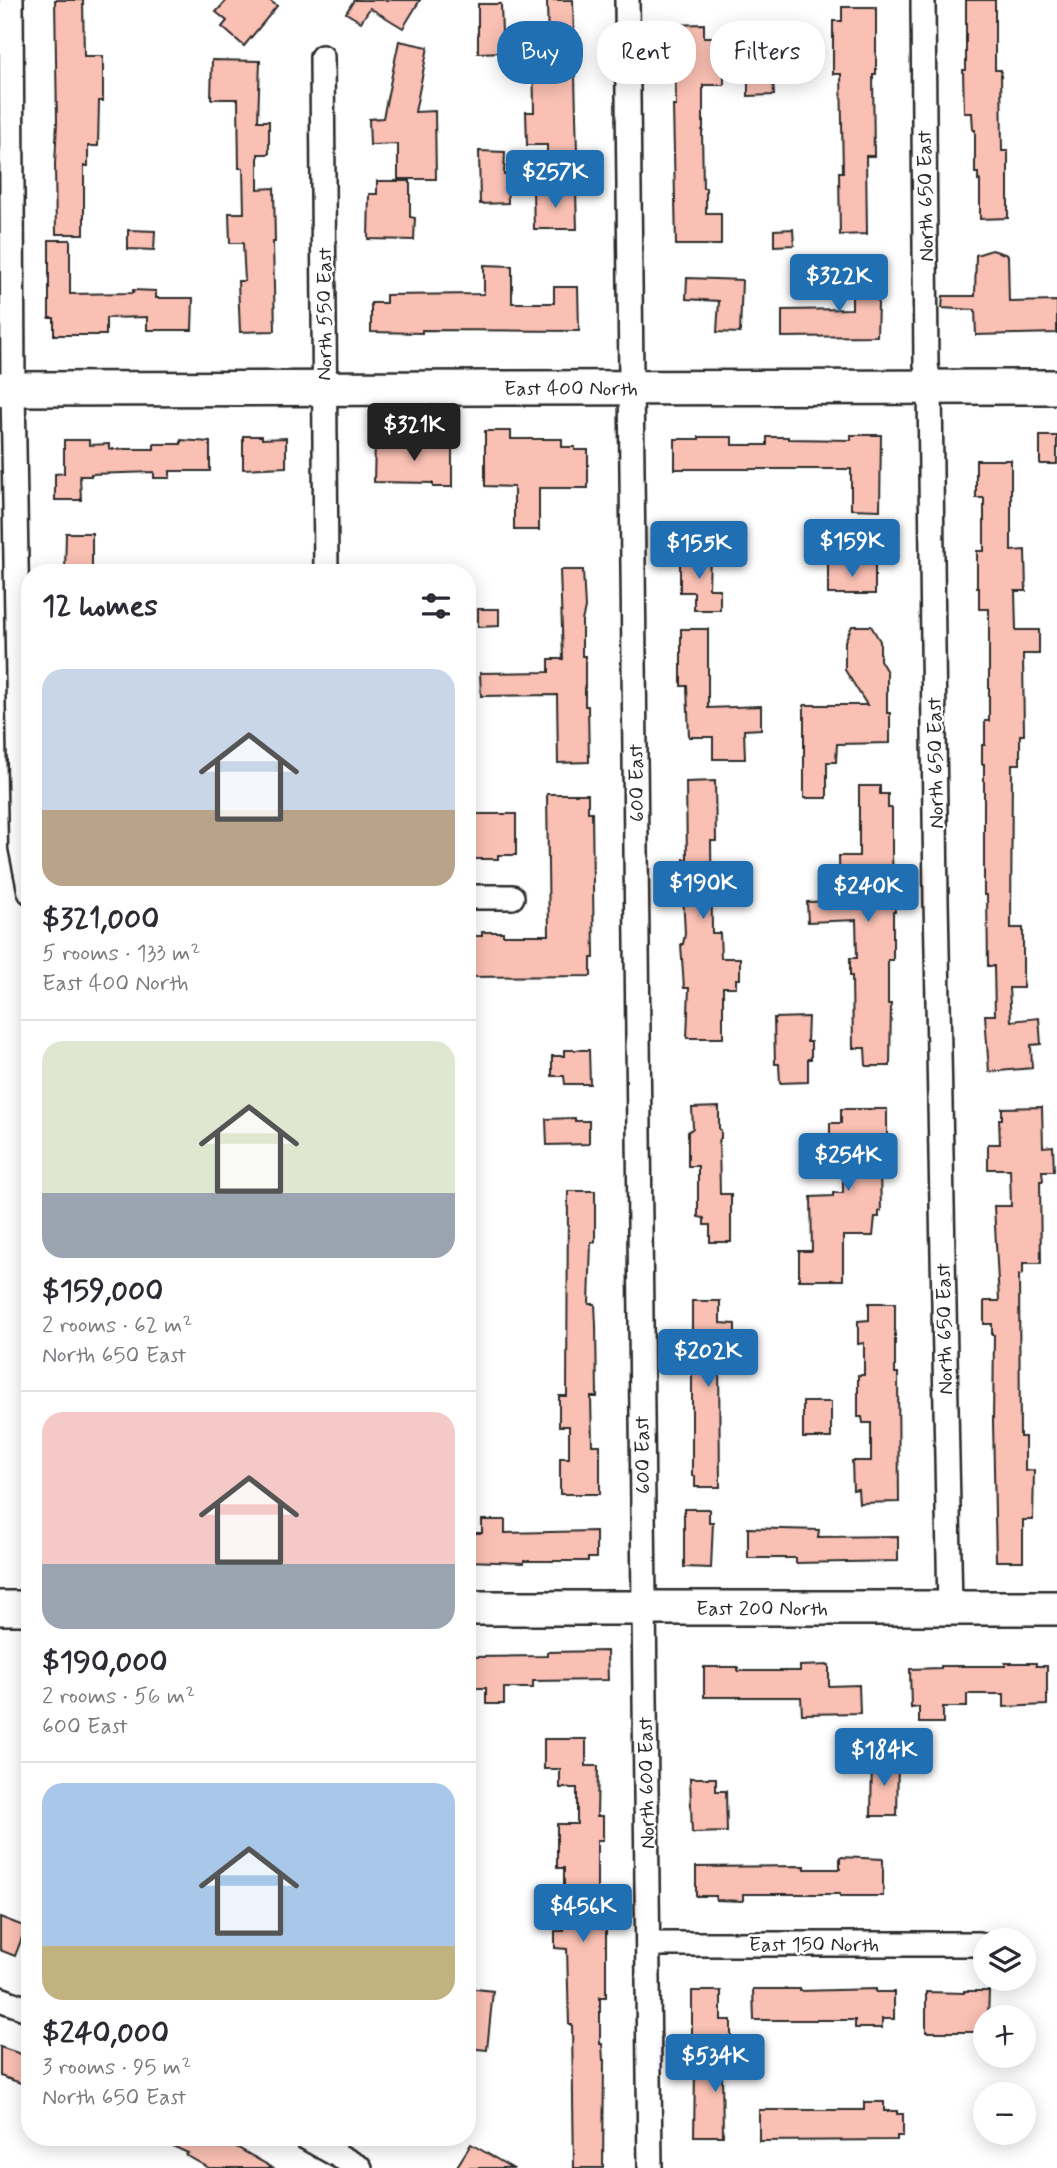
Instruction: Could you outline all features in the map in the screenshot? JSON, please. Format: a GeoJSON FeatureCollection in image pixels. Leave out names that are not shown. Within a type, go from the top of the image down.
{"type":"FeatureCollection","features":[{"type":"Feature","properties":{"kind":"main road","name":"East 400 North"},"geometry":{"type":"LineString","coordinates":[[7,389],[1057,387]]}},
{"type":"Feature","properties":{"kind":"main road"},"geometry":{"type":"LineString","coordinates":[[0,1608],[21,1608]]}},
{"type":"Feature","properties":{"kind":"main road","name":"East 200 North"},"geometry":{"type":"LineString","coordinates":[[476,1608],[1057,1608]]}},
{"type":"Feature","properties":{"kind":"street"},"geometry":{"type":"LineString","coordinates":[[10,0],[7,389],[21,848]]}},
{"type":"Feature","properties":{"kind":"street","name":"600 East"},"geometry":{"type":"LineString","coordinates":[[626,0],[644,1607]]}},
{"type":"Feature","properties":{"kind":"street","name":"North 650 East"},"geometry":{"type":"LineString","coordinates":[[923,0],[926,365],[930,387],[936,900],[950,1609]]}},
{"type":"Feature","properties":{"kind":"street","name":"North 550 East"},"geometry":{"type":"LineString","coordinates":[[322,57],[326,564]]}},
{"type":"Feature","properties":{"kind":"street"},"geometry":{"type":"LineString","coordinates":[[476,897],[512,897]]}},
{"type":"Feature","properties":{"kind":"street","name":"North 600 East"},"geometry":{"type":"LineString","coordinates":[[644,1607],[650,2168]]}},
{"type":"Feature","properties":{"kind":"street","name":"East 150 North"},"geometry":{"type":"LineString","coordinates":[[649,1944],[973,1944]]}},
{"type":"Feature","properties":{"kind":"street"},"geometry":{"type":"LineString","coordinates":[[0,1999],[21,2007]]}},
{"type":"Feature","properties":{"kind":"street"},"geometry":{"type":"LineString","coordinates":[[341,2146],[360,2168]]}},
{"type":"Feature","properties":{"kind":"building"},"geometry":{"type":"Polygon","coordinates":[[[55,0],[83,0],[84,56],[103,56],[103,101],[99,101],[98,146],[88,146],[88,166],[84,166],[84,234],[56,234],[55,0]]]}},
{"type":"Feature","properties":{"kind":"building"},"geometry":{"type":"Polygon","coordinates":[[[227,0],[269,0],[277,6],[244,46],[222,27],[227,21],[216,12],[227,0]]]}},
{"type":"Feature","properties":{"kind":"building"},"geometry":{"type":"Polygon","coordinates":[[[354,0],[420,0],[403,28],[370,8],[361,22],[346,13],[354,0]]]}},
{"type":"Feature","properties":{"kind":"building"},"geometry":{"type":"Polygon","coordinates":[[[547,0],[573,0],[574,21],[547,21],[547,0]]]}},
{"type":"Feature","properties":{"kind":"building"},"geometry":{"type":"Polygon","coordinates":[[[966,0],[995,0],[995,70],[1001,70],[1002,151],[1008,151],[1008,218],[980,219],[980,180],[978,181],[978,173],[975,173],[975,130],[972,113],[964,113],[966,0]]]}},
{"type":"Feature","properties":{"kind":"building"},"geometry":{"type":"Polygon","coordinates":[[[478,4],[501,4],[502,21],[497,21],[497,52],[478,53],[478,4]]]}},
{"type":"Feature","properties":{"kind":"building"},"geometry":{"type":"Polygon","coordinates":[[[842,7],[876,7],[876,74],[873,74],[874,156],[866,156],[867,234],[840,235],[839,172],[843,172],[841,74],[833,74],[833,21],[842,21],[842,7]]]}},
{"type":"Feature","properties":{"kind":"building"},"geometry":{"type":"Polygon","coordinates":[[[696,24],[704,24],[704,37],[710,37],[710,84],[724,84],[703,85],[702,130],[706,213],[721,213],[721,245],[676,245],[673,106],[676,106],[676,84],[696,84],[696,24]]]}},
{"type":"Feature","properties":{"kind":"building"},"geometry":{"type":"Polygon","coordinates":[[[399,41],[428,47],[415,112],[435,111],[436,179],[398,179],[398,144],[370,145],[369,119],[383,118],[399,41]]]}},
{"type":"Feature","properties":{"kind":"building"},"geometry":{"type":"Polygon","coordinates":[[[212,60],[260,61],[258,121],[269,121],[269,154],[258,154],[258,189],[274,188],[275,331],[240,332],[238,281],[245,281],[243,243],[230,243],[229,213],[244,213],[243,168],[239,168],[238,99],[211,99],[212,60]]]}},
{"type":"Feature","properties":{"kind":"building"},"geometry":{"type":"Polygon","coordinates":[[[534,84],[575,84],[577,153],[547,154],[547,145],[527,145],[526,112],[534,112],[534,84]]]}},
{"type":"Feature","properties":{"kind":"building"},"geometry":{"type":"Polygon","coordinates":[[[748,84],[773,84],[774,95],[748,96],[748,84]]]}},
{"type":"Feature","properties":{"kind":"building"},"geometry":{"type":"Polygon","coordinates":[[[479,151],[505,152],[504,175],[507,175],[508,203],[480,204],[479,151]]]}},
{"type":"Feature","properties":{"kind":"building"},"geometry":{"type":"Polygon","coordinates":[[[377,181],[410,181],[410,217],[415,218],[414,240],[368,239],[369,194],[377,194],[377,181]]]}},
{"type":"Feature","properties":{"kind":"building"},"geometry":{"type":"Polygon","coordinates":[[[576,191],[577,229],[534,229],[533,192],[576,191]]]}},
{"type":"Feature","properties":{"kind":"building"},"geometry":{"type":"Polygon","coordinates":[[[793,229],[794,245],[774,246],[774,230],[793,229]]]}},
{"type":"Feature","properties":{"kind":"building"},"geometry":{"type":"Polygon","coordinates":[[[128,230],[155,231],[154,250],[128,249],[128,230]]]}},
{"type":"Feature","properties":{"kind":"building"},"geometry":{"type":"Polygon","coordinates":[[[49,240],[70,240],[70,294],[133,293],[133,290],[156,291],[156,298],[193,298],[192,330],[147,330],[147,317],[106,318],[106,335],[54,335],[54,318],[49,318],[49,240]]]}},
{"type":"Feature","properties":{"kind":"building"},"geometry":{"type":"Polygon","coordinates":[[[992,250],[1008,255],[1009,302],[1057,301],[1057,333],[976,335],[975,310],[942,308],[943,296],[975,296],[976,255],[992,250]]]}},
{"type":"Feature","properties":{"kind":"building"},"geometry":{"type":"Polygon","coordinates":[[[484,265],[512,266],[512,303],[554,303],[554,287],[578,287],[579,331],[371,332],[371,303],[386,303],[386,295],[484,294],[484,265]]]}},
{"type":"Feature","properties":{"kind":"building"},"geometry":{"type":"Polygon","coordinates":[[[852,272],[879,272],[877,336],[782,337],[782,310],[852,309],[852,272]]]}},
{"type":"Feature","properties":{"kind":"building"},"geometry":{"type":"Polygon","coordinates":[[[687,278],[742,280],[740,333],[717,332],[719,301],[686,299],[687,278]]]}},
{"type":"Feature","properties":{"kind":"building"},"geometry":{"type":"Polygon","coordinates":[[[485,431],[511,431],[511,439],[562,439],[562,447],[588,450],[588,488],[539,488],[539,530],[514,530],[514,487],[485,486],[485,431]]]}},
{"type":"Feature","properties":{"kind":"building"},"geometry":{"type":"Polygon","coordinates":[[[851,435],[881,435],[880,510],[851,509],[851,469],[675,469],[675,439],[732,437],[732,445],[767,445],[767,437],[851,440],[851,435]]]}},
{"type":"Feature","properties":{"kind":"building"},"geometry":{"type":"Polygon","coordinates":[[[243,436],[262,436],[262,439],[286,438],[286,467],[243,469],[243,436]]]}},
{"type":"Feature","properties":{"kind":"building"},"geometry":{"type":"Polygon","coordinates":[[[1040,436],[1057,436],[1057,464],[1040,464],[1040,436]]]}},
{"type":"Feature","properties":{"kind":"building"},"geometry":{"type":"Polygon","coordinates":[[[64,440],[89,440],[89,445],[109,444],[109,449],[154,449],[154,444],[181,444],[181,440],[210,442],[210,471],[170,471],[170,478],[154,478],[154,472],[80,476],[81,500],[55,500],[55,474],[64,473],[64,440]]]}},
{"type":"Feature","properties":{"kind":"building"},"geometry":{"type":"Polygon","coordinates":[[[375,441],[452,442],[452,487],[433,487],[433,483],[374,482],[375,441]]]}},
{"type":"Feature","properties":{"kind":"building"},"geometry":{"type":"Polygon","coordinates":[[[976,460],[1011,460],[1011,551],[1025,550],[1026,591],[1015,591],[1016,630],[1039,630],[1039,654],[1023,654],[1024,735],[1020,735],[1020,764],[1012,764],[1011,928],[1023,928],[1023,988],[1009,988],[1011,1021],[1039,1018],[1041,1044],[1031,1045],[1032,1068],[989,1072],[985,1015],[995,1015],[994,966],[988,966],[987,895],[984,895],[982,745],[985,745],[985,721],[989,721],[989,609],[979,609],[977,588],[977,551],[984,551],[984,498],[976,498],[976,460]]]}},
{"type":"Feature","properties":{"kind":"building"},"geometry":{"type":"Polygon","coordinates":[[[66,533],[92,533],[92,564],[65,564],[66,533]]]}},
{"type":"Feature","properties":{"kind":"building"},"geometry":{"type":"Polygon","coordinates":[[[680,553],[710,553],[709,589],[720,589],[720,610],[694,610],[694,592],[680,592],[680,553]]]}},
{"type":"Feature","properties":{"kind":"building"},"geometry":{"type":"Polygon","coordinates":[[[828,563],[875,563],[875,594],[828,594],[828,563]]]}},
{"type":"Feature","properties":{"kind":"building"},"geometry":{"type":"Polygon","coordinates":[[[560,570],[583,570],[585,608],[582,621],[582,656],[585,656],[589,762],[558,763],[557,695],[481,696],[480,673],[549,672],[549,659],[563,659],[560,570]]]}},
{"type":"Feature","properties":{"kind":"building"},"geometry":{"type":"Polygon","coordinates":[[[478,609],[499,609],[499,626],[478,627],[478,609]]]}},
{"type":"Feature","properties":{"kind":"building"},"geometry":{"type":"Polygon","coordinates":[[[852,626],[871,626],[880,641],[880,660],[887,672],[890,743],[837,744],[836,762],[827,762],[827,798],[804,798],[804,705],[867,705],[845,670],[845,641],[852,626]]]}},
{"type":"Feature","properties":{"kind":"building"},"geometry":{"type":"Polygon","coordinates":[[[681,629],[708,629],[708,708],[761,706],[761,729],[744,730],[745,759],[713,759],[713,737],[689,737],[687,686],[681,686],[681,629]]]}},
{"type":"Feature","properties":{"kind":"building"},"geometry":{"type":"Polygon","coordinates":[[[715,781],[716,841],[711,841],[712,933],[720,933],[721,958],[740,958],[740,979],[736,979],[736,987],[723,987],[723,1038],[687,1038],[689,988],[684,988],[681,944],[685,934],[682,873],[684,859],[687,859],[686,782],[715,781]]]}},
{"type":"Feature","properties":{"kind":"building"},"geometry":{"type":"Polygon","coordinates":[[[859,786],[880,786],[880,794],[888,794],[888,808],[892,808],[895,912],[893,960],[888,960],[888,1004],[891,1004],[890,1066],[866,1066],[865,1048],[853,1048],[850,958],[857,958],[856,920],[808,922],[807,902],[840,901],[839,856],[859,856],[859,786]]]}},
{"type":"Feature","properties":{"kind":"building"},"geometry":{"type":"Polygon","coordinates":[[[547,794],[588,794],[588,812],[592,812],[594,958],[591,958],[591,976],[476,977],[476,936],[482,936],[482,932],[549,935],[547,794]]]}},
{"type":"Feature","properties":{"kind":"building"},"geometry":{"type":"Polygon","coordinates":[[[476,814],[516,814],[516,855],[498,855],[498,859],[476,859],[476,814]]]}},
{"type":"Feature","properties":{"kind":"building"},"geometry":{"type":"Polygon","coordinates":[[[808,1017],[807,1042],[811,1042],[811,1059],[808,1059],[808,1082],[780,1083],[779,1064],[775,1064],[774,1018],[808,1017]]]}},
{"type":"Feature","properties":{"kind":"building"},"geometry":{"type":"Polygon","coordinates":[[[564,1050],[589,1050],[590,1084],[565,1084],[564,1076],[552,1076],[552,1056],[564,1056],[564,1050]]]}},
{"type":"Feature","properties":{"kind":"building"},"geometry":{"type":"Polygon","coordinates":[[[719,1107],[720,1194],[731,1194],[731,1242],[710,1242],[710,1225],[704,1225],[704,1218],[698,1217],[698,1166],[688,1166],[688,1132],[693,1128],[692,1108],[719,1107]]]}},
{"type":"Feature","properties":{"kind":"building"},"geometry":{"type":"Polygon","coordinates":[[[1042,1107],[1043,1147],[1053,1146],[1054,1171],[1042,1171],[1043,1181],[1040,1181],[1041,1263],[1023,1263],[1023,1274],[1019,1275],[1020,1437],[1025,1437],[1025,1471],[1034,1470],[1033,1520],[1023,1520],[1023,1561],[996,1561],[994,1335],[992,1324],[984,1324],[984,1301],[999,1301],[994,1206],[1011,1206],[1010,1169],[988,1169],[988,1144],[1000,1144],[999,1119],[1002,1119],[1002,1108],[1042,1107]]]}},
{"type":"Feature","properties":{"kind":"building"},"geometry":{"type":"Polygon","coordinates":[[[841,1109],[887,1109],[887,1169],[880,1169],[881,1211],[879,1217],[875,1217],[873,1236],[843,1236],[843,1280],[799,1280],[799,1251],[812,1251],[811,1197],[843,1193],[843,1155],[830,1155],[830,1123],[841,1123],[841,1109]]]}},
{"type":"Feature","properties":{"kind":"building"},"geometry":{"type":"Polygon","coordinates":[[[575,1118],[575,1121],[589,1121],[589,1144],[547,1145],[546,1119],[575,1118]]]}},
{"type":"Feature","properties":{"kind":"building"},"geometry":{"type":"Polygon","coordinates":[[[568,1191],[595,1191],[595,1242],[591,1242],[589,1304],[595,1304],[597,1397],[591,1397],[592,1445],[600,1445],[600,1494],[560,1494],[560,1458],[569,1458],[569,1426],[559,1426],[559,1396],[567,1396],[568,1191]]]}},
{"type":"Feature","properties":{"kind":"building"},"geometry":{"type":"Polygon","coordinates":[[[692,1301],[720,1301],[720,1323],[735,1324],[735,1356],[719,1356],[720,1487],[695,1487],[695,1476],[692,1476],[692,1301]]]}},
{"type":"Feature","properties":{"kind":"building"},"geometry":{"type":"Polygon","coordinates":[[[869,1303],[895,1303],[899,1502],[859,1503],[858,1489],[853,1490],[852,1461],[871,1461],[871,1423],[863,1423],[862,1417],[858,1417],[858,1375],[864,1375],[864,1343],[858,1344],[858,1321],[869,1320],[869,1303]]]}},
{"type":"Feature","properties":{"kind":"building"},"geometry":{"type":"Polygon","coordinates":[[[803,1402],[831,1402],[831,1438],[803,1438],[803,1402]]]}},
{"type":"Feature","properties":{"kind":"building"},"geometry":{"type":"Polygon","coordinates":[[[684,1509],[709,1509],[709,1522],[713,1522],[711,1568],[684,1567],[684,1509]]]}},
{"type":"Feature","properties":{"kind":"building"},"geometry":{"type":"Polygon","coordinates":[[[482,1520],[505,1520],[505,1533],[596,1531],[596,1558],[588,1558],[588,1561],[524,1563],[476,1561],[476,1533],[482,1533],[482,1520]]]}},
{"type":"Feature","properties":{"kind":"building"},"geometry":{"type":"Polygon","coordinates":[[[748,1528],[819,1530],[818,1537],[898,1536],[898,1561],[796,1563],[796,1558],[748,1558],[748,1528]]]}},
{"type":"Feature","properties":{"kind":"building"},"geometry":{"type":"Polygon","coordinates":[[[607,1651],[608,1680],[533,1681],[533,1688],[504,1688],[504,1704],[486,1704],[486,1688],[476,1688],[476,1657],[547,1656],[547,1652],[607,1651]]]}},
{"type":"Feature","properties":{"kind":"building"},"geometry":{"type":"Polygon","coordinates":[[[1005,1663],[1036,1663],[1036,1666],[1047,1666],[1047,1705],[1004,1707],[1004,1694],[967,1694],[967,1707],[943,1707],[943,1723],[919,1723],[919,1707],[911,1708],[910,1669],[1005,1666],[1005,1663]]]}},
{"type":"Feature","properties":{"kind":"building"},"geometry":{"type":"Polygon","coordinates":[[[829,1665],[829,1686],[859,1685],[860,1713],[802,1714],[801,1697],[704,1697],[704,1667],[738,1667],[738,1671],[800,1671],[800,1666],[829,1665]]]}},
{"type":"Feature","properties":{"kind":"building"},"geometry":{"type":"Polygon","coordinates":[[[544,1739],[586,1739],[586,1766],[598,1766],[597,1816],[603,1816],[603,1840],[597,1840],[597,1893],[604,1893],[603,1929],[606,1929],[606,1997],[600,1997],[600,2044],[604,2060],[603,2168],[574,2168],[572,2025],[569,2025],[567,1949],[555,1948],[555,1931],[564,1931],[564,1868],[557,1868],[557,1824],[577,1824],[577,1788],[560,1788],[560,1769],[544,1769],[544,1739]]]}},
{"type":"Feature","properties":{"kind":"building"},"geometry":{"type":"Polygon","coordinates":[[[872,1760],[898,1761],[897,1816],[871,1816],[872,1760]]]}},
{"type":"Feature","properties":{"kind":"building"},"geometry":{"type":"Polygon","coordinates":[[[690,1778],[716,1778],[716,1791],[726,1791],[727,1832],[692,1833],[690,1778]]]}},
{"type":"Feature","properties":{"kind":"building"},"geometry":{"type":"Polygon","coordinates":[[[840,1857],[883,1859],[883,1896],[743,1894],[743,1901],[716,1900],[716,1896],[696,1896],[696,1867],[805,1866],[805,1869],[840,1869],[840,1857]]]}},
{"type":"Feature","properties":{"kind":"building"},"geometry":{"type":"Polygon","coordinates":[[[0,1917],[21,1925],[21,1940],[15,1956],[0,1950],[0,1917]]]}},
{"type":"Feature","properties":{"kind":"building"},"geometry":{"type":"Polygon","coordinates":[[[476,1989],[493,1991],[487,2050],[476,2049],[476,1989]]]}},
{"type":"Feature","properties":{"kind":"building"},"geometry":{"type":"Polygon","coordinates":[[[753,1989],[876,1989],[876,1992],[894,1992],[894,2019],[882,2019],[882,2028],[855,2028],[855,2020],[754,2020],[753,1989]]]}},
{"type":"Feature","properties":{"kind":"building"},"geometry":{"type":"Polygon","coordinates":[[[692,1991],[721,1991],[721,2020],[731,2020],[731,2037],[692,2038],[692,1991]]]}},
{"type":"Feature","properties":{"kind":"building"},"geometry":{"type":"Polygon","coordinates":[[[989,1991],[988,2005],[973,2005],[973,2032],[926,2032],[926,1992],[989,1991]]]}},
{"type":"Feature","properties":{"kind":"building"},"geometry":{"type":"Polygon","coordinates":[[[0,2047],[21,2054],[21,2083],[0,2076],[0,2047]]]}},
{"type":"Feature","properties":{"kind":"building"},"geometry":{"type":"Polygon","coordinates":[[[719,2051],[746,2051],[747,2074],[722,2074],[723,2136],[694,2136],[695,2073],[719,2073],[719,2051]]]}},
{"type":"Feature","properties":{"kind":"building"},"geometry":{"type":"Polygon","coordinates":[[[864,2102],[884,2102],[884,2111],[903,2114],[903,2136],[897,2136],[897,2140],[759,2141],[759,2110],[864,2110],[864,2102]]]}},
{"type":"Feature","properties":{"kind":"building"},"geometry":{"type":"Polygon","coordinates":[[[173,2146],[235,2146],[273,2168],[209,2168],[186,2155],[188,2153],[173,2146]]]}},
{"type":"Feature","properties":{"kind":"building"},"geometry":{"type":"Polygon","coordinates":[[[470,2146],[474,2146],[512,2168],[456,2168],[470,2146]]]}}]}
